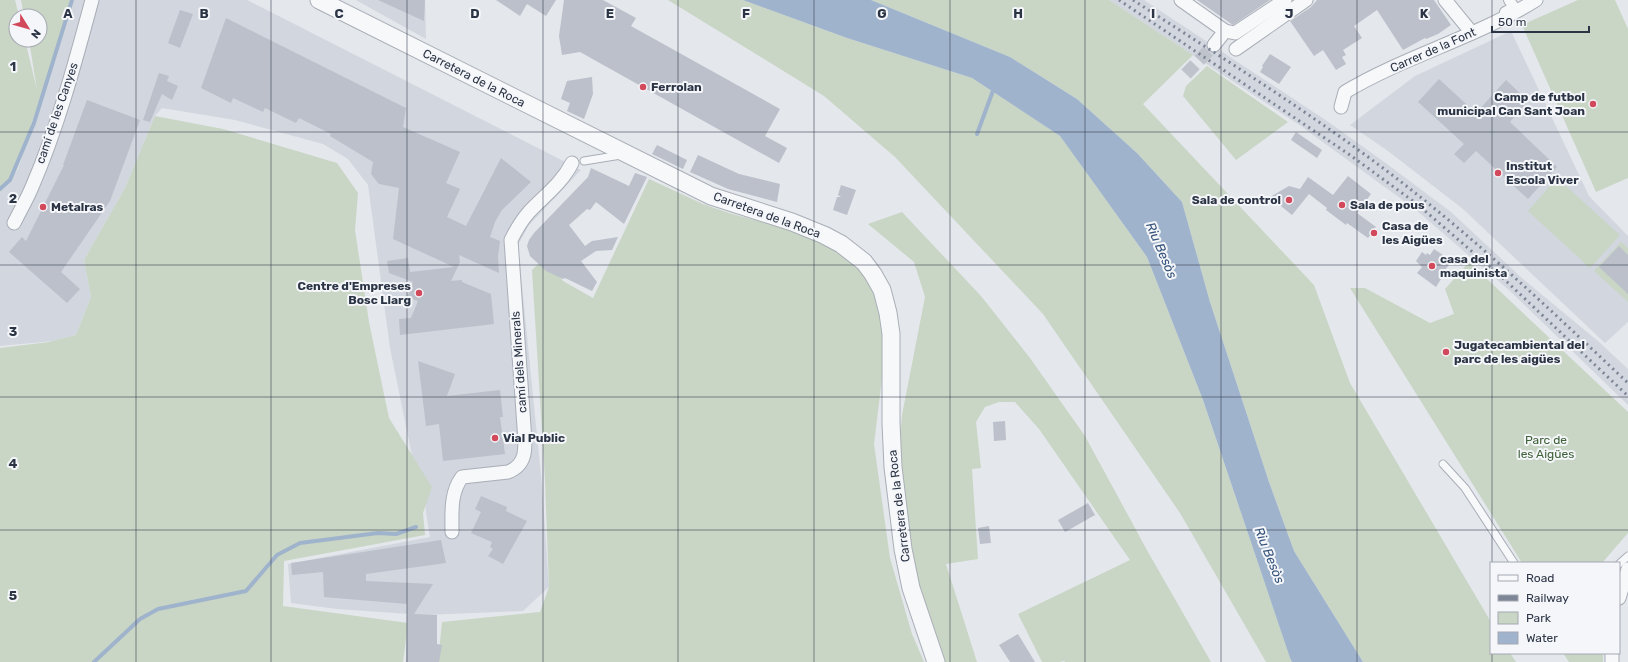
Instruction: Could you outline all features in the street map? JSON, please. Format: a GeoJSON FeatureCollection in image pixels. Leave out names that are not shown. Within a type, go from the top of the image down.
{"type":"FeatureCollection","features":[{"type":"Feature","properties":{"kind":"street","name":"camí de les Canyes"},"geometry":{"type":"LineString","coordinates":[[14,223],[32,188],[54,128],[69,83],[92,0]]}},
{"type":"Feature","properties":{"kind":"street","name":"Carretera de la Roca"},"geometry":{"type":"LineString","coordinates":[[319,0],[626,155],[712,196],[792,222],[824,235],[855,253],[873,274],[882,290],[886,303],[891,334],[893,467],[903,549],[911,588],[936,662]]}},
{"type":"Feature","properties":{"kind":"street"},"geometry":{"type":"LineString","coordinates":[[1181,0],[1230,32]]}},
{"type":"Feature","properties":{"kind":"street"},"geometry":{"type":"LineString","coordinates":[[1214,45],[1230,32],[1285,0]]}},
{"type":"Feature","properties":{"kind":"street"},"geometry":{"type":"LineString","coordinates":[[1236,49],[1306,0]]}},
{"type":"Feature","properties":{"kind":"street"},"geometry":{"type":"LineString","coordinates":[[1446,0],[1472,33]]}},
{"type":"Feature","properties":{"kind":"street"},"geometry":{"type":"LineString","coordinates":[[1449,0],[1471,30],[1514,7],[1509,0]]}},
{"type":"Feature","properties":{"kind":"street","name":"Carrer de la Font"},"geometry":{"type":"LineString","coordinates":[[1342,107],[1345,92],[1364,80],[1472,33],[1518,4],[1536,0]]}},
{"type":"Feature","properties":{"kind":"street","name":"camí dels Minerals"},"geometry":{"type":"LineString","coordinates":[[452,532],[452,500],[456,486],[462,477],[514,470],[521,463],[525,454],[511,240],[529,212],[578,162]]}},
{"type":"Feature","properties":{"kind":"street"},"geometry":{"type":"LineString","coordinates":[[1620,595],[1628,569]]}},
{"type":"Feature","properties":{"kind":"lane"},"geometry":{"type":"LineString","coordinates":[[578,162],[626,155]]}},
{"type":"Feature","properties":{"kind":"lane"},"geometry":{"type":"LineString","coordinates":[[1442,464],[1465,488],[1513,562]]}},
{"type":"Feature","properties":{"kind":"lane"},"geometry":{"type":"LineString","coordinates":[[1620,563],[1628,556]]}},
{"type":"Feature","properties":{"kind":"shaded area"},"geometry":{"type":"Polygon","coordinates":[[[72,0],[247,0],[581,170],[529,225],[518,245],[542,486],[549,587],[523,611],[424,615],[337,609],[291,603],[288,564],[430,537],[424,493],[415,470],[390,348],[368,185],[348,159],[323,144],[235,120],[162,108],[155,116],[125,188],[84,260],[91,297],[76,335],[53,341],[0,346],[0,193],[18,169],[72,0]]]}},
{"type":"Feature","properties":{"kind":"shaded area"},"geometry":{"type":"Polygon","coordinates":[[[356,0],[425,0],[426,39],[356,0]]]}},
{"type":"Feature","properties":{"kind":"shaded area"},"geometry":{"type":"Polygon","coordinates":[[[1109,0],[1144,0],[1327,121],[1451,212],[1522,278],[1599,342],[1628,369],[1628,405],[1510,291],[1415,209],[1298,124],[1109,0]]]}},
{"type":"Feature","properties":{"kind":"shaded area","name":"Institut Escola Viver"},"geometry":{"type":"Polygon","coordinates":[[[1511,31],[1589,196],[1628,236],[1628,322],[1605,343],[1463,209],[1388,151],[1350,125],[1415,76],[1511,31]]]}},
{"type":"Feature","properties":{"kind":"green space"},"geometry":{"type":"Polygon","coordinates":[[[0,0],[15,0],[17,8],[8,8],[8,48],[27,48],[37,90],[30,48],[48,48],[48,8],[22,8],[21,0],[72,0],[17,169],[0,193],[0,0]]]}},
{"type":"Feature","properties":{"kind":"green space"},"geometry":{"type":"Polygon","coordinates":[[[668,0],[743,0],[847,38],[972,78],[1060,136],[1147,257],[1203,400],[1292,662],[1266,662],[1180,513],[1043,314],[895,157],[824,96],[668,0]]]}},
{"type":"Feature","properties":{"kind":"green space"},"geometry":{"type":"Polygon","coordinates":[[[871,0],[1109,0],[1193,55],[1143,104],[1314,285],[1350,383],[1490,620],[1490,654],[1511,654],[1516,662],[1363,662],[1294,551],[1269,482],[1210,302],[1182,202],[1137,153],[1077,99],[1010,57],[871,0]]]}},
{"type":"Feature","properties":{"kind":"green space","name":"Camp de futbol municipal Can Sant Joan"},"geometry":{"type":"Polygon","coordinates":[[[1578,0],[1615,0],[1628,29],[1628,178],[1596,192],[1522,25],[1578,0]]]}},
{"type":"Feature","properties":{"kind":"green space"},"geometry":{"type":"Polygon","coordinates":[[[1207,66],[1288,122],[1236,160],[1183,96],[1186,86],[1207,66]]]}},
{"type":"Feature","properties":{"kind":"green space"},"geometry":{"type":"Polygon","coordinates":[[[155,116],[223,129],[337,163],[358,193],[355,230],[369,322],[389,418],[432,487],[423,513],[425,535],[284,561],[283,606],[408,623],[403,662],[0,662],[0,348],[49,342],[76,335],[91,297],[84,260],[125,188],[155,116]]]}},
{"type":"Feature","properties":{"kind":"green space"},"geometry":{"type":"Polygon","coordinates":[[[1557,178],[1620,235],[1590,268],[1528,211],[1557,178]]]}},
{"type":"Feature","properties":{"kind":"green space"},"geometry":{"type":"Polygon","coordinates":[[[649,179],[703,204],[729,213],[806,234],[865,260],[892,297],[874,444],[890,558],[912,634],[924,662],[438,662],[442,622],[540,612],[549,587],[545,480],[532,270],[546,256],[563,281],[593,298],[649,179]]]}},
{"type":"Feature","properties":{"kind":"green space"},"geometry":{"type":"Polygon","coordinates":[[[902,212],[981,296],[1030,358],[1085,436],[1148,552],[1211,662],[1042,662],[1018,614],[1130,560],[1039,429],[1015,402],[999,402],[985,407],[976,422],[981,468],[972,469],[978,559],[946,564],[977,662],[945,662],[917,586],[899,450],[902,415],[925,297],[914,262],[868,224],[902,212]]]}},
{"type":"Feature","properties":{"kind":"green space"},"geometry":{"type":"Polygon","coordinates":[[[1621,242],[1628,248],[1628,302],[1594,271],[1621,242]]]}},
{"type":"Feature","properties":{"kind":"green space","name":"Parc de les Aigües"},"geometry":{"type":"Polygon","coordinates":[[[1469,262],[1628,412],[1628,533],[1603,562],[1521,562],[1350,288],[1365,288],[1430,323],[1454,314],[1445,289],[1469,262]]]}},
{"type":"Feature","properties":{"kind":"green space"},"geometry":{"type":"Polygon","coordinates":[[[1564,654],[1603,654],[1603,662],[1569,662],[1564,654]]]}},
{"type":"Feature","properties":{"kind":"water","name":"Riu Besòs"},"geometry":{"type":"Polygon","coordinates":[[[743,0],[871,0],[1010,57],[1077,99],[1137,153],[1182,202],[1210,302],[1269,482],[1294,551],[1363,662],[1292,662],[1203,400],[1147,257],[1060,136],[972,78],[847,38],[743,0]]]}},
{"type":"Feature","properties":{"kind":"building"},"geometry":{"type":"Polygon","coordinates":[[[378,0],[425,0],[424,21],[378,0]]]}},
{"type":"Feature","properties":{"kind":"building"},"geometry":{"type":"Polygon","coordinates":[[[496,0],[556,0],[546,16],[527,4],[520,16],[496,0]]]}},
{"type":"Feature","properties":{"kind":"building"},"geometry":{"type":"Polygon","coordinates":[[[564,0],[603,0],[636,18],[631,26],[780,109],[765,136],[787,148],[779,163],[580,52],[562,55],[559,36],[564,0]]]}},
{"type":"Feature","properties":{"kind":"building"},"geometry":{"type":"Polygon","coordinates":[[[1197,0],[1270,0],[1233,25],[1197,0]]]}},
{"type":"Feature","properties":{"kind":"building"},"geometry":{"type":"Polygon","coordinates":[[[1317,0],[1434,0],[1451,25],[1438,34],[1426,39],[1425,38],[1403,50],[1377,10],[1354,26],[1362,38],[1343,50],[1346,55],[1342,57],[1346,64],[1336,70],[1323,50],[1314,56],[1290,21],[1311,7],[1317,0]]]}},
{"type":"Feature","properties":{"kind":"building"},"geometry":{"type":"Polygon","coordinates":[[[180,10],[193,14],[180,48],[168,43],[180,10]]]}},
{"type":"Feature","properties":{"kind":"building"},"geometry":{"type":"Polygon","coordinates":[[[226,18],[406,108],[403,127],[460,152],[446,183],[460,189],[447,217],[466,226],[501,158],[531,182],[502,210],[495,222],[490,237],[500,241],[498,256],[499,273],[459,255],[460,262],[451,281],[462,280],[462,282],[491,294],[494,324],[400,335],[399,319],[411,318],[418,301],[407,297],[413,282],[389,273],[387,261],[408,258],[410,272],[454,267],[393,239],[399,188],[379,184],[371,174],[373,162],[330,136],[331,134],[299,118],[296,123],[265,108],[263,112],[233,98],[231,103],[201,88],[226,18]]]}},
{"type":"Feature","properties":{"kind":"building"},"geometry":{"type":"Polygon","coordinates":[[[1270,54],[1291,67],[1279,84],[1260,72],[1270,54]]]}},
{"type":"Feature","properties":{"kind":"building"},"geometry":{"type":"Polygon","coordinates":[[[159,73],[169,76],[167,81],[178,86],[172,100],[162,94],[150,122],[143,120],[159,73]]]}},
{"type":"Feature","properties":{"kind":"building"},"geometry":{"type":"Polygon","coordinates":[[[592,77],[593,94],[584,119],[567,111],[570,103],[561,99],[567,81],[592,77]]]}},
{"type":"Feature","properties":{"kind":"building"},"geometry":{"type":"Polygon","coordinates":[[[1439,79],[1476,113],[1506,80],[1528,101],[1510,122],[1557,167],[1528,199],[1476,151],[1464,163],[1454,154],[1464,144],[1418,102],[1439,79]]]}},
{"type":"Feature","properties":{"kind":"building"},"geometry":{"type":"Polygon","coordinates":[[[87,100],[140,120],[110,201],[61,272],[80,289],[67,303],[9,252],[22,237],[26,241],[64,165],[87,100]]]}},
{"type":"Feature","properties":{"kind":"building"},"geometry":{"type":"Polygon","coordinates":[[[1296,132],[1322,150],[1317,158],[1291,140],[1296,132]]]}},
{"type":"Feature","properties":{"kind":"building"},"geometry":{"type":"Polygon","coordinates":[[[657,145],[687,160],[683,169],[652,154],[657,145]]]}},
{"type":"Feature","properties":{"kind":"building"},"geometry":{"type":"Polygon","coordinates":[[[698,155],[739,174],[780,184],[777,202],[728,189],[690,172],[698,155]]]}},
{"type":"Feature","properties":{"kind":"building"},"geometry":{"type":"Polygon","coordinates":[[[591,168],[629,186],[635,173],[647,177],[624,224],[596,202],[590,210],[587,209],[569,225],[585,246],[592,241],[618,237],[612,250],[596,251],[581,261],[597,282],[592,291],[546,271],[530,256],[527,246],[534,233],[588,177],[591,168]]]}},
{"type":"Feature","properties":{"kind":"building","name":"Sala de pous"},"geometry":{"type":"Polygon","coordinates":[[[1348,176],[1371,194],[1357,213],[1376,227],[1368,238],[1347,223],[1346,225],[1326,210],[1327,208],[1309,194],[1292,215],[1270,197],[1289,186],[1300,189],[1308,177],[1333,195],[1348,176]]]}},
{"type":"Feature","properties":{"kind":"building"},"geometry":{"type":"Polygon","coordinates":[[[841,185],[856,190],[847,215],[833,210],[837,197],[841,197],[838,195],[841,185]]]}},
{"type":"Feature","properties":{"kind":"building"},"geometry":{"type":"Polygon","coordinates":[[[1619,246],[1628,255],[1628,294],[1599,267],[1619,246]]]}},
{"type":"Feature","properties":{"kind":"building","name":"casa del maquinista"},"geometry":{"type":"Polygon","coordinates":[[[1434,249],[1452,261],[1445,270],[1446,271],[1436,287],[1417,273],[1422,267],[1416,261],[1422,252],[1426,255],[1427,253],[1430,255],[1434,249]]]}},
{"type":"Feature","properties":{"kind":"building"},"geometry":{"type":"Polygon","coordinates":[[[418,361],[455,374],[447,396],[500,390],[503,417],[500,417],[505,454],[443,461],[439,424],[426,426],[418,361]]]}},
{"type":"Feature","properties":{"kind":"building"},"geometry":{"type":"Polygon","coordinates":[[[1005,421],[1006,440],[994,441],[993,422],[1005,421]]]}},
{"type":"Feature","properties":{"kind":"building"},"geometry":{"type":"Polygon","coordinates":[[[481,496],[507,507],[506,511],[527,521],[503,564],[488,556],[493,549],[490,547],[492,542],[471,533],[481,512],[475,509],[481,496]]]}},
{"type":"Feature","properties":{"kind":"building"},"geometry":{"type":"Polygon","coordinates":[[[1088,503],[1095,515],[1065,532],[1058,520],[1088,503]]]}},
{"type":"Feature","properties":{"kind":"building"},"geometry":{"type":"Polygon","coordinates":[[[989,526],[991,543],[980,544],[978,528],[989,526]]]}},
{"type":"Feature","properties":{"kind":"building"},"geometry":{"type":"Polygon","coordinates":[[[441,540],[446,563],[366,574],[366,581],[433,584],[414,614],[437,615],[437,644],[442,645],[439,662],[406,662],[407,604],[324,597],[323,572],[292,575],[291,563],[441,540]]]}},
{"type":"Feature","properties":{"kind":"building"},"geometry":{"type":"Polygon","coordinates":[[[1018,634],[1035,662],[1010,662],[999,645],[1018,634]]]}},
{"type":"Feature","properties":{"kind":"waterway"},"geometry":{"type":"LineString","coordinates":[[0,189],[10,180],[34,123],[72,0]]}},
{"type":"Feature","properties":{"kind":"waterway"},"geometry":{"type":"LineString","coordinates":[[977,134],[994,88]]}},
{"type":"Feature","properties":{"kind":"waterway"},"geometry":{"type":"LineString","coordinates":[[94,662],[140,619],[158,609],[246,591],[277,555],[300,543],[378,533],[396,534],[416,527]]}},
{"type":"Feature","properties":{"kind":"tunnel"},"geometry":{"type":"LineString","coordinates":[[1186,74],[1214,45]]}},
{"type":"Feature","properties":{"kind":"railway"},"geometry":{"type":"LineString","coordinates":[[1119,0],[1350,155],[1417,204],[1505,280],[1628,396]]}},
{"type":"Feature","properties":{"kind":"railway"},"geometry":{"type":"LineString","coordinates":[[1133,0],[1315,119],[1385,169],[1446,218],[1499,264],[1628,383]]}},
{"type":"Feature","properties":{"kind":"place","name":"Ferrolan"},"geometry":{"type":"Point","coordinates":[643,87]}},
{"type":"Feature","properties":{"kind":"place","name":"Camp de futbol municipal Can Sant Joan"},"geometry":{"type":"Point","coordinates":[1593,104]}},
{"type":"Feature","properties":{"kind":"place","name":"Institut Escola Viver"},"geometry":{"type":"Point","coordinates":[1498,173]}},
{"type":"Feature","properties":{"kind":"place","name":"Sala de control"},"geometry":{"type":"Point","coordinates":[1289,200]}},
{"type":"Feature","properties":{"kind":"place","name":"Sala de pous"},"geometry":{"type":"Point","coordinates":[1342,205]}},
{"type":"Feature","properties":{"kind":"place","name":"Metalras"},"geometry":{"type":"Point","coordinates":[43,207]}},
{"type":"Feature","properties":{"kind":"place","name":"Casa de les Aigües"},"geometry":{"type":"Point","coordinates":[1374,233]}},
{"type":"Feature","properties":{"kind":"place","name":"casa del maquinista"},"geometry":{"type":"Point","coordinates":[1432,266]}},
{"type":"Feature","properties":{"kind":"place","name":"Centre d'Empreses Bosc Llarg"},"geometry":{"type":"Point","coordinates":[419,293]}},
{"type":"Feature","properties":{"kind":"place","name":"Jugatecambiental del parc de les aigües"},"geometry":{"type":"Point","coordinates":[1446,352]}},
{"type":"Feature","properties":{"kind":"place","name":"Vial Public"},"geometry":{"type":"Point","coordinates":[495,438]}}]}
